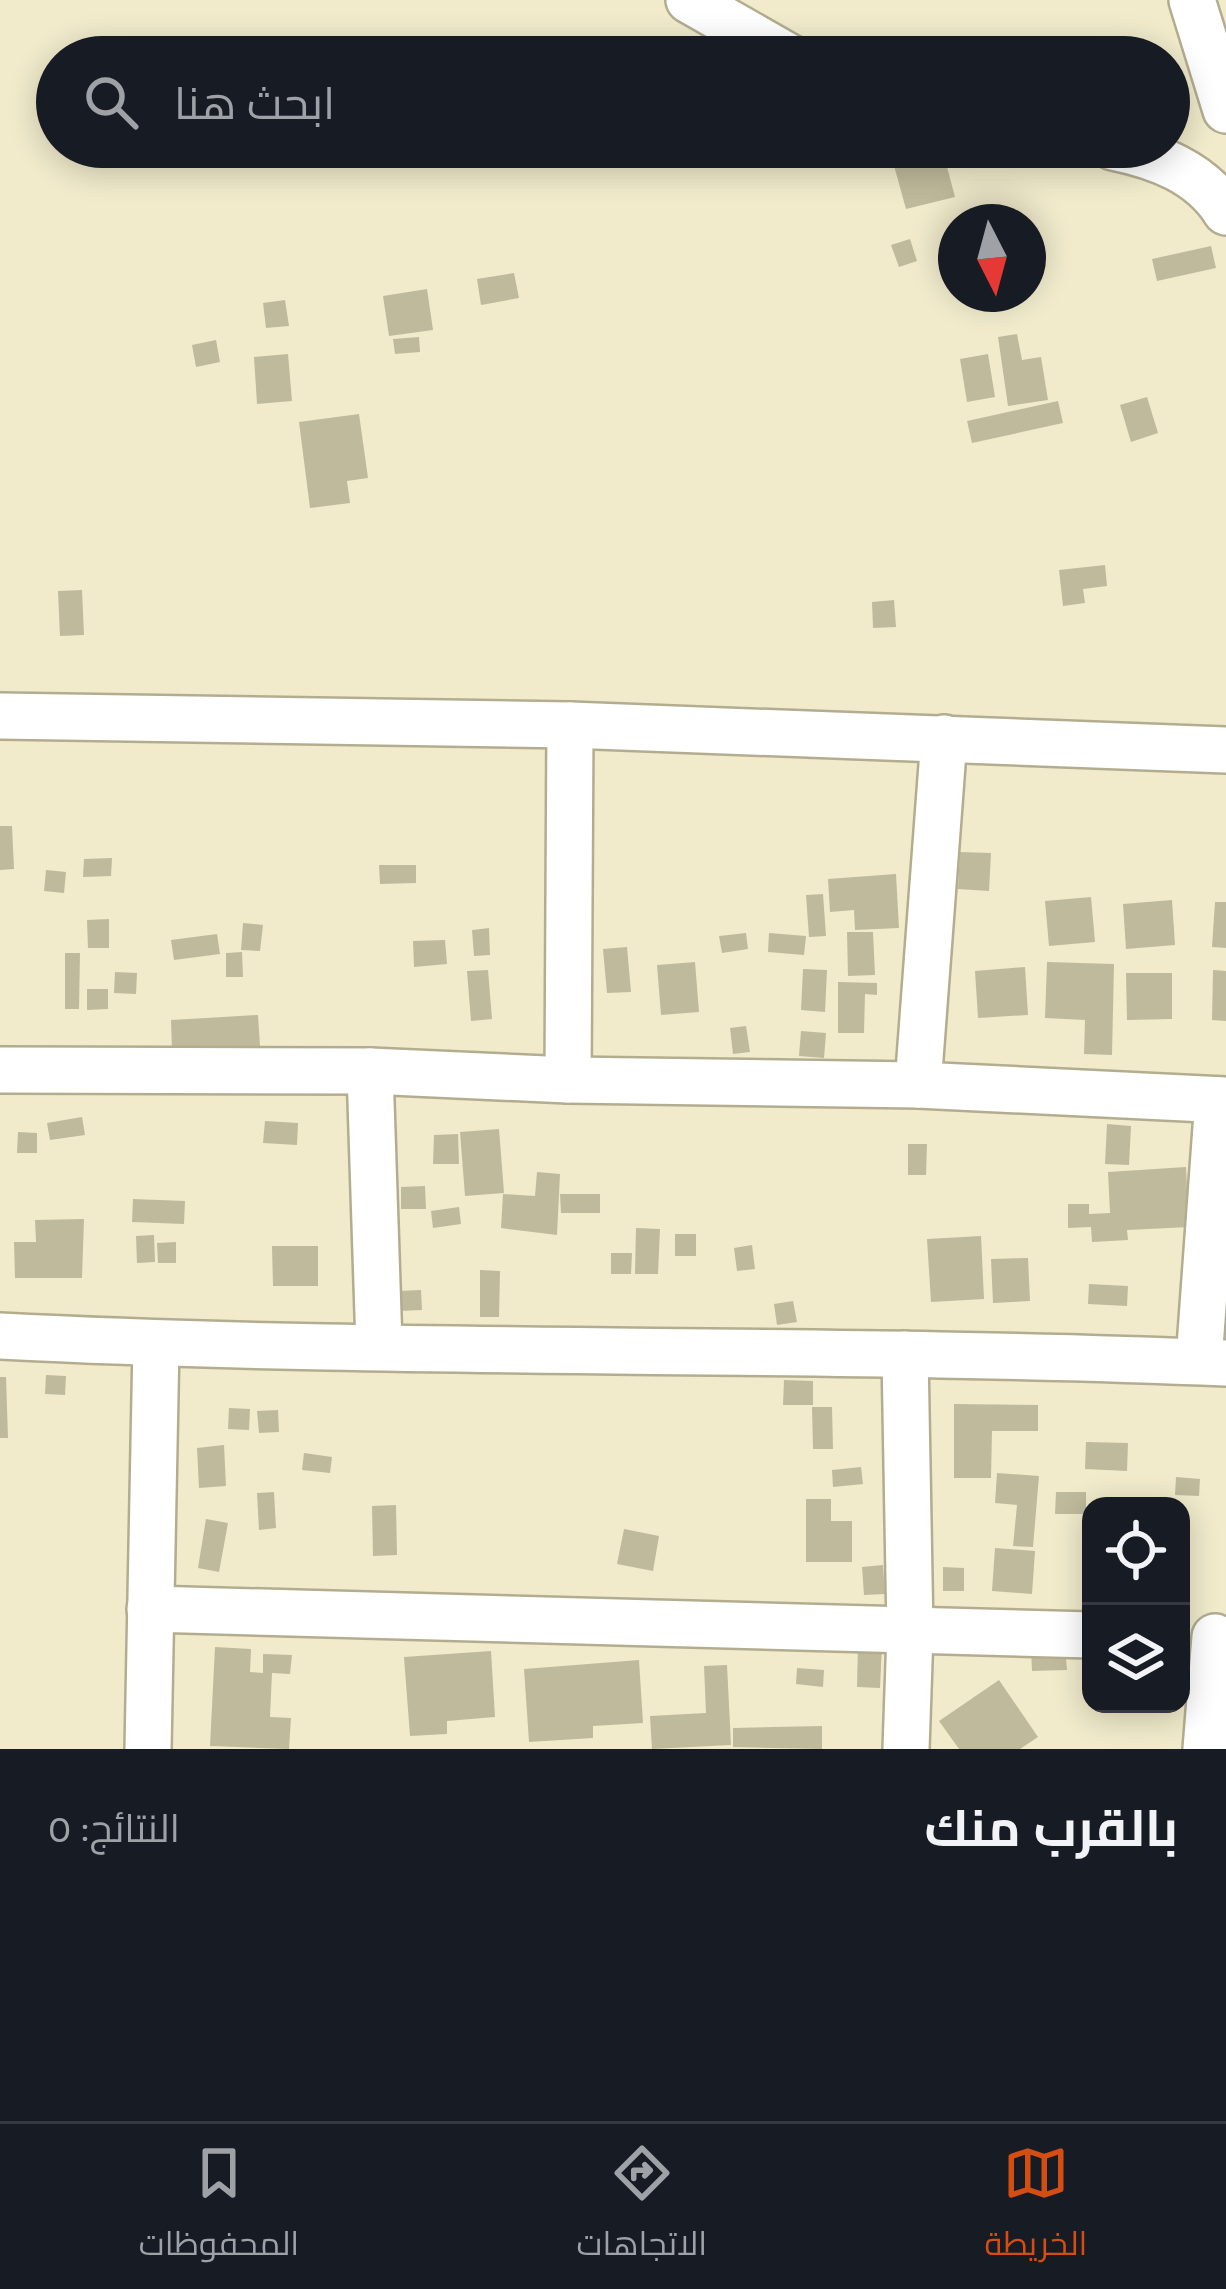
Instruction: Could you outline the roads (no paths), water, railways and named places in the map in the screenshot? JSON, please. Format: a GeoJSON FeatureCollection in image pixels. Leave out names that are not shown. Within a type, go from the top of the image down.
{"type":"FeatureCollection","features":[{"type":"Feature","properties":{"kind":"street"},"geometry":{"type":"LineString","coordinates":[[1192,0],[1226,110]]}},
{"type":"Feature","properties":{"kind":"street"},"geometry":{"type":"LineString","coordinates":[[704,4],[755,36]]}},
{"type":"Feature","properties":{"kind":"street"},"geometry":{"type":"LineString","coordinates":[[1178,168],[1205,186],[1226,212]]}},
{"type":"Feature","properties":{"kind":"street"},"geometry":{"type":"LineString","coordinates":[[0,716],[570,725],[1226,750]]}},
{"type":"Feature","properties":{"kind":"street"},"geometry":{"type":"LineString","coordinates":[[568,1079],[570,725]]}},
{"type":"Feature","properties":{"kind":"street"},"geometry":{"type":"LineString","coordinates":[[918,1085],[944,737]]}},
{"type":"Feature","properties":{"kind":"street"},"geometry":{"type":"LineString","coordinates":[[0,1070],[370,1071],[918,1085],[1222,1100],[1212,1362],[156,1344],[0,1336]]}},
{"type":"Feature","properties":{"kind":"street"},"geometry":{"type":"LineString","coordinates":[[370,1071],[379,1345]]}},
{"type":"Feature","properties":{"kind":"street"},"geometry":{"type":"LineString","coordinates":[[148,1749],[156,1344]]}},
{"type":"Feature","properties":{"kind":"street"},"geometry":{"type":"LineString","coordinates":[[905,1354],[910,1633],[906,1749]]}},
{"type":"Feature","properties":{"kind":"street"},"geometry":{"type":"LineString","coordinates":[[150,1609],[1082,1635]]}},
{"type":"Feature","properties":{"kind":"street"},"geometry":{"type":"LineString","coordinates":[[1206,1749],[1207,1637]]}}]}
